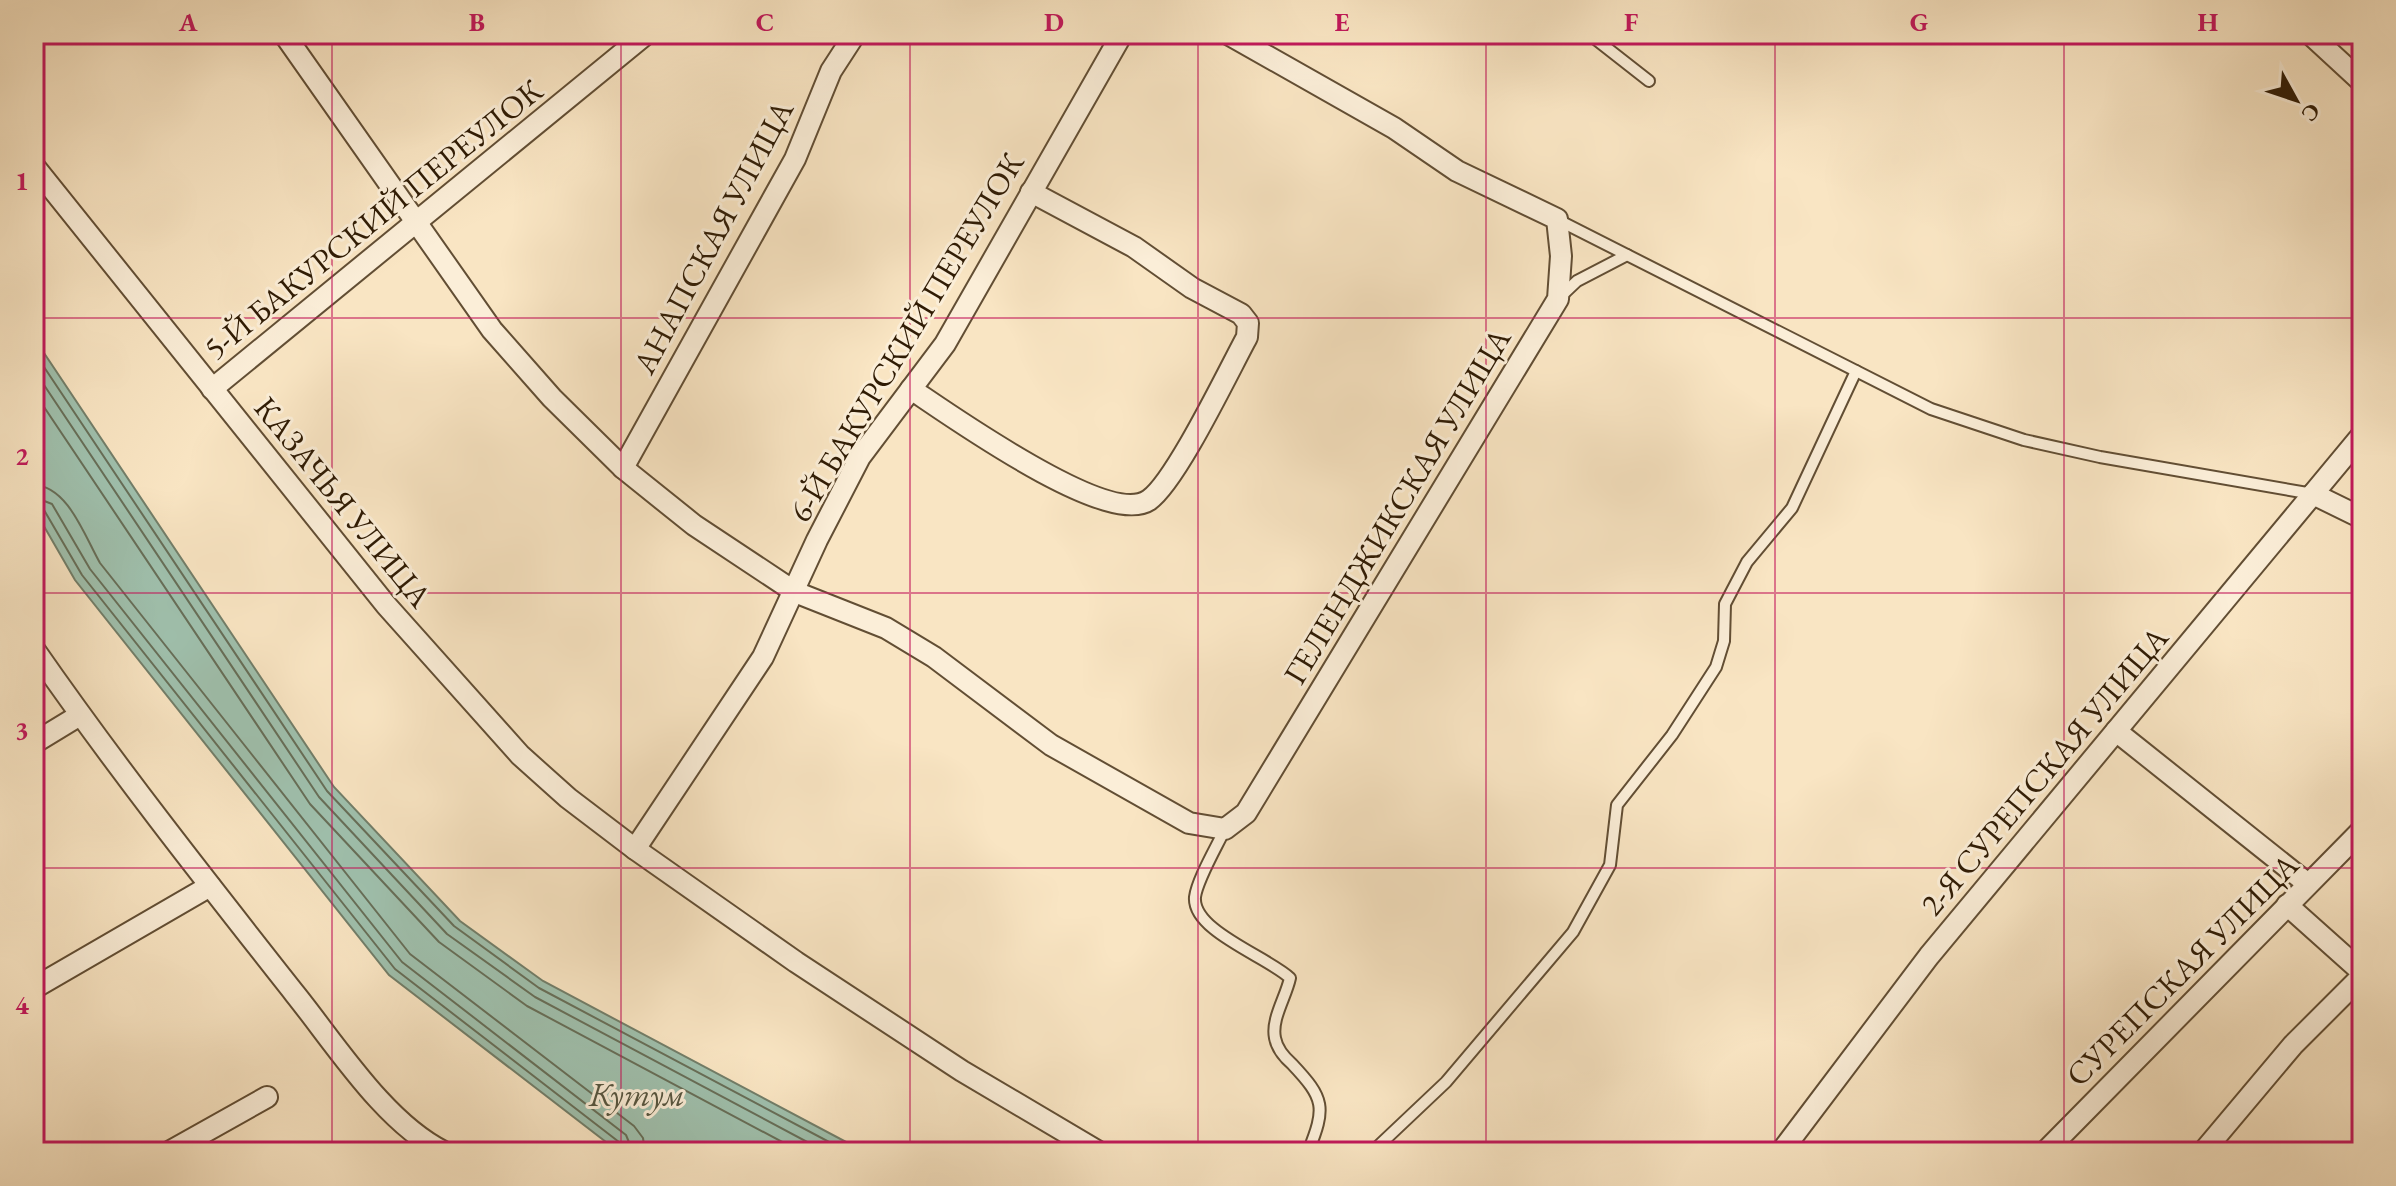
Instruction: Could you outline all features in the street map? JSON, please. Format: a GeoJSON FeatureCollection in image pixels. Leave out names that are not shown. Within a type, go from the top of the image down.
{"type":"FeatureCollection","features":[{"type":"Feature","properties":{"kind":"street"},"geometry":{"type":"LineString","coordinates":[[284,34],[492,330],[552,398],[623,468],[694,525],[795,592],[886,628],[934,657],[1051,745],[1189,823],[1225,829]]}},
{"type":"Feature","properties":{"kind":"street","name":"5-Й БАКУРСКИЙ ПЕРЕУЛОК"},"geometry":{"type":"LineString","coordinates":[[212,389],[646,34]]}},
{"type":"Feature","properties":{"kind":"street","name":"АНАПСКАЯ УЛИЦА"},"geometry":{"type":"LineString","coordinates":[[623,468],[795,159],[831,71],[855,34]]}},
{"type":"Feature","properties":{"kind":"street","name":"6-Й БАКУРСКИЙ ПЕРЕУЛОК"},"geometry":{"type":"LineString","coordinates":[[635,849],[763,657],[817,540],[860,457],[945,344],[1122,34]]}},
{"type":"Feature","properties":{"kind":"street"},"geometry":{"type":"LineString","coordinates":[[1228,34],[1394,128],[1457,171],[1557,219]]}},
{"type":"Feature","properties":{"kind":"street"},"geometry":{"type":"LineString","coordinates":[[2310,34],[2362,82]]}},
{"type":"Feature","properties":{"kind":"street","name":"КАЗАЧЬЯ УЛИЦА"},"geometry":{"type":"LineString","coordinates":[[34,166],[386,605],[520,755],[635,849],[796,962],[962,1071],[1099,1152]]}},
{"type":"Feature","properties":{"kind":"street"},"geometry":{"type":"LineString","coordinates":[[911,389],[1027,463],[1079,491],[1113,504],[1134,506],[1148,500],[1161,488],[1183,453],[1247,337],[1248,323],[1241,314],[1192,288],[1134,247],[1031,192]]}},
{"type":"Feature","properties":{"kind":"street","name":"ГЕЛЕНДЖИКСКАЯ УЛИЦА"},"geometry":{"type":"LineString","coordinates":[[1225,829],[1246,813],[1558,299],[1561,256],[1557,219]]}},
{"type":"Feature","properties":{"kind":"street","name":"2-Я СУРЕПСКАЯ УЛИЦА"},"geometry":{"type":"LineString","coordinates":[[1781,1152],[1929,956],[2362,435]]}},
{"type":"Feature","properties":{"kind":"street"},"geometry":{"type":"LineString","coordinates":[[2313,494],[2362,518]]}},
{"type":"Feature","properties":{"kind":"street"},"geometry":{"type":"LineString","coordinates":[[34,649],[80,715],[210,886],[364,1080],[420,1140],[444,1152]]}},
{"type":"Feature","properties":{"kind":"street"},"geometry":{"type":"LineString","coordinates":[[34,743],[80,715]]}},
{"type":"Feature","properties":{"kind":"street"},"geometry":{"type":"LineString","coordinates":[[2116,731],[2308,884]]}},
{"type":"Feature","properties":{"kind":"street","name":"СУРЕПСКАЯ УЛИЦА"},"geometry":{"type":"LineString","coordinates":[[2045,1152],[2362,830]]}},
{"type":"Feature","properties":{"kind":"street"},"geometry":{"type":"LineString","coordinates":[[34,988],[210,886]]}},
{"type":"Feature","properties":{"kind":"street"},"geometry":{"type":"LineString","coordinates":[[2203,1152],[2293,1045],[2362,974],[2287,905]]}},
{"type":"Feature","properties":{"kind":"street"},"geometry":{"type":"LineString","coordinates":[[169,1152],[267,1097]]}},
{"type":"Feature","properties":{"kind":"lane"},"geometry":{"type":"LineString","coordinates":[[1589,34],[1649,81]]}},
{"type":"Feature","properties":{"kind":"lane"},"geometry":{"type":"LineString","coordinates":[[1557,219],[1931,409],[2024,440],[2100,457],[2313,494]]}},
{"type":"Feature","properties":{"kind":"lane"},"geometry":{"type":"LineString","coordinates":[[1558,299],[1577,281],[1627,255]]}},
{"type":"Feature","properties":{"kind":"lane"},"geometry":{"type":"LineString","coordinates":[[1372,1152],[1446,1082],[1573,932],[1610,865],[1617,805],[1672,735],[1716,667],[1724,641],[1725,604],[1747,562],[1792,508],[1856,371]]}},
{"type":"Feature","properties":{"kind":"lane"},"geometry":{"type":"LineString","coordinates":[[1225,829],[1195,896],[1198,911],[1212,929],[1278,967],[1290,978],[1275,1024],[1275,1040],[1283,1055],[1312,1086],[1321,1102],[1320,1122],[1308,1152]]}},
{"type":"Feature","properties":{"kind":"water","name":"Кутум"},"geometry":{"type":"Polygon","coordinates":[[[34,338],[334,787],[460,921],[543,981],[865,1152],[619,1152],[389,975],[75,580],[34,509],[34,338]]]}}]}
